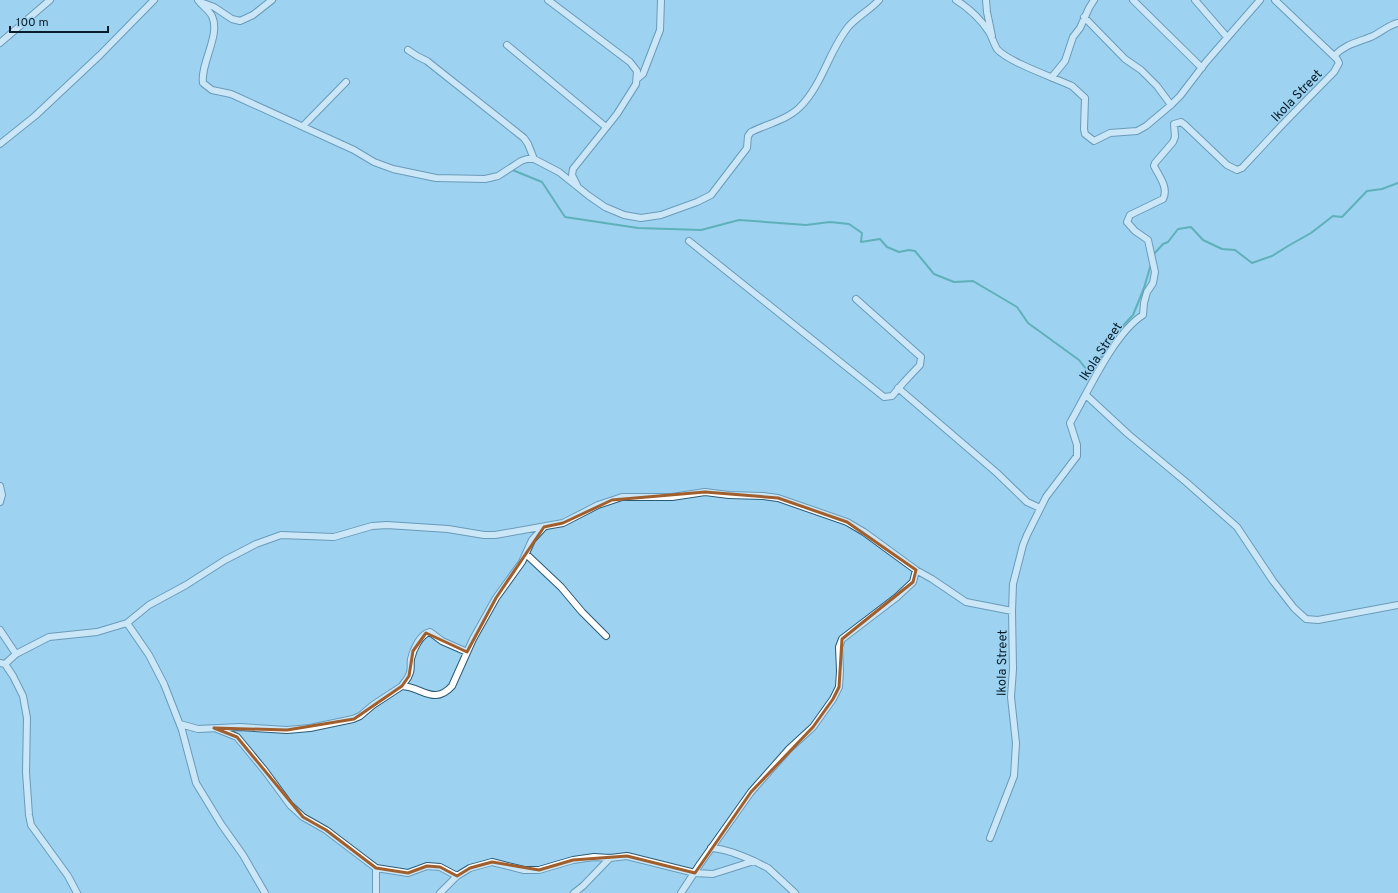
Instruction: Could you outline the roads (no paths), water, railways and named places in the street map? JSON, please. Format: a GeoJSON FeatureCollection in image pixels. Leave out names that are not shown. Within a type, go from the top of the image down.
{"type":"FeatureCollection","features":[{"type":"Feature","properties":{"kind":"street"},"geometry":{"type":"LineString","coordinates":[[0,43],[50,0]]}},
{"type":"Feature","properties":{"kind":"street"},"geometry":{"type":"LineString","coordinates":[[0,144],[35,116],[100,55],[154,0]]}},
{"type":"Feature","properties":{"kind":"street"},"geometry":{"type":"LineString","coordinates":[[198,1],[214,7],[232,19],[240,21],[253,15],[272,0]]}},
{"type":"Feature","properties":{"kind":"street"},"geometry":{"type":"LineString","coordinates":[[548,0],[630,62],[637,71],[636,84],[616,114],[573,170],[572,175],[577,186]]}},
{"type":"Feature","properties":{"kind":"street"},"geometry":{"type":"LineString","coordinates":[[637,80],[643,74],[658,36],[661,17],[661,0]]}},
{"type":"Feature","properties":{"kind":"street"},"geometry":{"type":"LineString","coordinates":[[198,1],[207,9],[212,18],[214,28],[209,55],[202,73],[203,83],[212,90],[231,94],[354,150],[374,162],[393,169],[436,178],[485,179],[498,176],[527,158],[534,159],[559,172],[605,207],[624,215],[640,218],[661,215],[697,202],[711,195],[747,148],[748,136],[751,132],[780,119],[799,108],[812,93],[841,39],[850,26],[879,0]]}},
{"type":"Feature","properties":{"kind":"street"},"geometry":{"type":"LineString","coordinates":[[956,0],[975,14],[983,23],[997,49],[1013,60],[1077,89],[1085,98],[1084,129],[1086,134],[1094,140],[1110,133],[1137,131],[1146,126],[1171,105],[1260,0]]}},
{"type":"Feature","properties":{"kind":"street"},"geometry":{"type":"LineString","coordinates":[[986,0],[993,41]]}},
{"type":"Feature","properties":{"kind":"street"},"geometry":{"type":"LineString","coordinates":[[1052,77],[1066,61],[1073,38],[1080,28],[1084,17],[1094,0]]}},
{"type":"Feature","properties":{"kind":"street"},"geometry":{"type":"LineString","coordinates":[[1134,0],[1202,68]]}},
{"type":"Feature","properties":{"kind":"street"},"geometry":{"type":"LineString","coordinates":[[1195,0],[1228,37]]}},
{"type":"Feature","properties":{"kind":"street"},"geometry":{"type":"LineString","coordinates":[[1275,0],[1334,56],[1339,50],[1352,43],[1373,36],[1398,23]]}},
{"type":"Feature","properties":{"kind":"street"},"geometry":{"type":"LineString","coordinates":[[1084,17],[1125,59],[1142,70],[1157,86],[1171,105]]}},
{"type":"Feature","properties":{"kind":"street"},"geometry":{"type":"LineString","coordinates":[[507,45],[606,127]]}},
{"type":"Feature","properties":{"kind":"street"},"geometry":{"type":"LineString","coordinates":[[408,50],[427,61],[524,138],[534,159]]}},
{"type":"Feature","properties":{"kind":"street","name":"Ikola Street"},"geometry":{"type":"LineString","coordinates":[[990,838],[1014,776],[1016,742],[1011,697],[1013,669],[1013,584],[1023,545],[1046,496],[1077,456],[1077,445],[1070,423],[1114,346],[1134,320],[1143,315],[1147,292],[1153,283],[1155,272],[1148,240],[1135,231],[1127,222],[1130,216],[1163,199],[1165,195],[1164,184],[1154,166],[1173,142],[1175,137],[1174,124],[1181,122],[1185,125],[1227,165],[1237,170],[1242,168],[1334,72],[1339,63],[1334,56]]}},
{"type":"Feature","properties":{"kind":"street"},"geometry":{"type":"LineString","coordinates":[[303,126],[346,82]]}},
{"type":"Feature","properties":{"kind":"street"},"geometry":{"type":"LineString","coordinates":[[690,241],[884,397],[892,396],[920,365],[921,357],[856,299]]}},
{"type":"Feature","properties":{"kind":"street"},"geometry":{"type":"LineString","coordinates":[[898,388],[997,473],[1027,502],[1040,508]]}},
{"type":"Feature","properties":{"kind":"street"},"geometry":{"type":"LineString","coordinates":[[1086,394],[1128,434],[1237,527],[1273,581],[1294,608],[1306,619],[1318,620],[1398,605]]}},
{"type":"Feature","properties":{"kind":"street"},"geometry":{"type":"LineString","coordinates":[[0,486],[2,495],[0,502]]}},
{"type":"Feature","properties":{"kind":"street"},"geometry":{"type":"LineString","coordinates":[[77,893],[68,876],[32,825],[29,815],[26,772],[27,718],[23,696],[13,676],[2,663],[49,637],[97,632],[127,623],[150,605],[225,560],[256,544],[281,536],[334,537],[372,526],[448,529],[484,535],[496,535],[563,523],[598,505],[622,497],[672,497],[705,492],[729,495],[763,496],[778,498],[847,522],[864,532],[916,570],[966,602],[1012,611]]}},
{"type":"Feature","properties":{"kind":"street"},"geometry":{"type":"LineString","coordinates":[[402,686],[416,688],[428,695],[437,696],[447,692],[452,686],[467,652],[496,598],[522,562],[532,540],[544,527]]}},
{"type":"Feature","properties":{"kind":"street"},"geometry":{"type":"LineString","coordinates":[[526,554],[562,587],[582,612],[606,636]]}},
{"type":"Feature","properties":{"kind":"street"},"geometry":{"type":"LineString","coordinates":[[681,893],[751,792],[790,749],[813,727],[833,699],[839,687],[839,647],[842,639],[897,597],[913,582],[916,570]]}},
{"type":"Feature","properties":{"kind":"street"},"geometry":{"type":"LineString","coordinates":[[127,623],[149,655],[163,681],[180,724],[196,783],[221,824],[247,860],[265,893]]}},
{"type":"Feature","properties":{"kind":"street"},"geometry":{"type":"LineString","coordinates":[[0,630],[16,654]]}},
{"type":"Feature","properties":{"kind":"street"},"geometry":{"type":"LineString","coordinates":[[180,724],[198,730],[240,727],[287,730],[310,728],[354,719],[360,716],[372,705],[402,686],[409,676],[413,651],[423,635],[426,633],[430,632],[442,641],[467,652]]}},
{"type":"Feature","properties":{"kind":"street"},"geometry":{"type":"LineString","coordinates":[[214,728],[237,737],[290,805],[303,817],[326,830],[376,868],[408,873],[428,866],[434,866],[440,867],[457,876]]}},
{"type":"Feature","properties":{"kind":"street"},"geometry":{"type":"LineString","coordinates":[[711,848],[731,852],[768,868],[795,893]]}},
{"type":"Feature","properties":{"kind":"street"},"geometry":{"type":"LineString","coordinates":[[440,893],[457,876],[470,868],[492,862],[524,870],[539,870],[573,860],[594,857],[610,858],[626,856],[695,873],[713,874],[754,862]]}},
{"type":"Feature","properties":{"kind":"street"},"geometry":{"type":"LineString","coordinates":[[574,893],[583,886],[610,858]]}},
{"type":"Feature","properties":{"kind":"street"},"geometry":{"type":"LineString","coordinates":[[376,868],[376,893]]}},
{"type":"Feature","properties":{"kind":"waterway"},"geometry":{"type":"LineString","coordinates":[[510,169],[542,182],[565,217],[638,228],[701,230],[739,220],[806,225],[830,222],[849,224],[862,233],[861,242],[880,239],[887,247],[899,252],[909,250],[915,251],[934,274],[954,282],[973,281],[1017,307],[1028,323],[1079,360],[1087,370],[1094,368],[1101,358],[1106,340],[1120,329],[1133,315],[1144,288],[1151,264]]}},
{"type":"Feature","properties":{"kind":"waterway"},"geometry":{"type":"LineString","coordinates":[[1153,255],[1163,244],[1168,242],[1178,229],[1191,227],[1203,240],[1222,249],[1235,250],[1252,263],[1272,256],[1311,233],[1333,216],[1342,217],[1367,191],[1382,189],[1398,183]]}}]}
